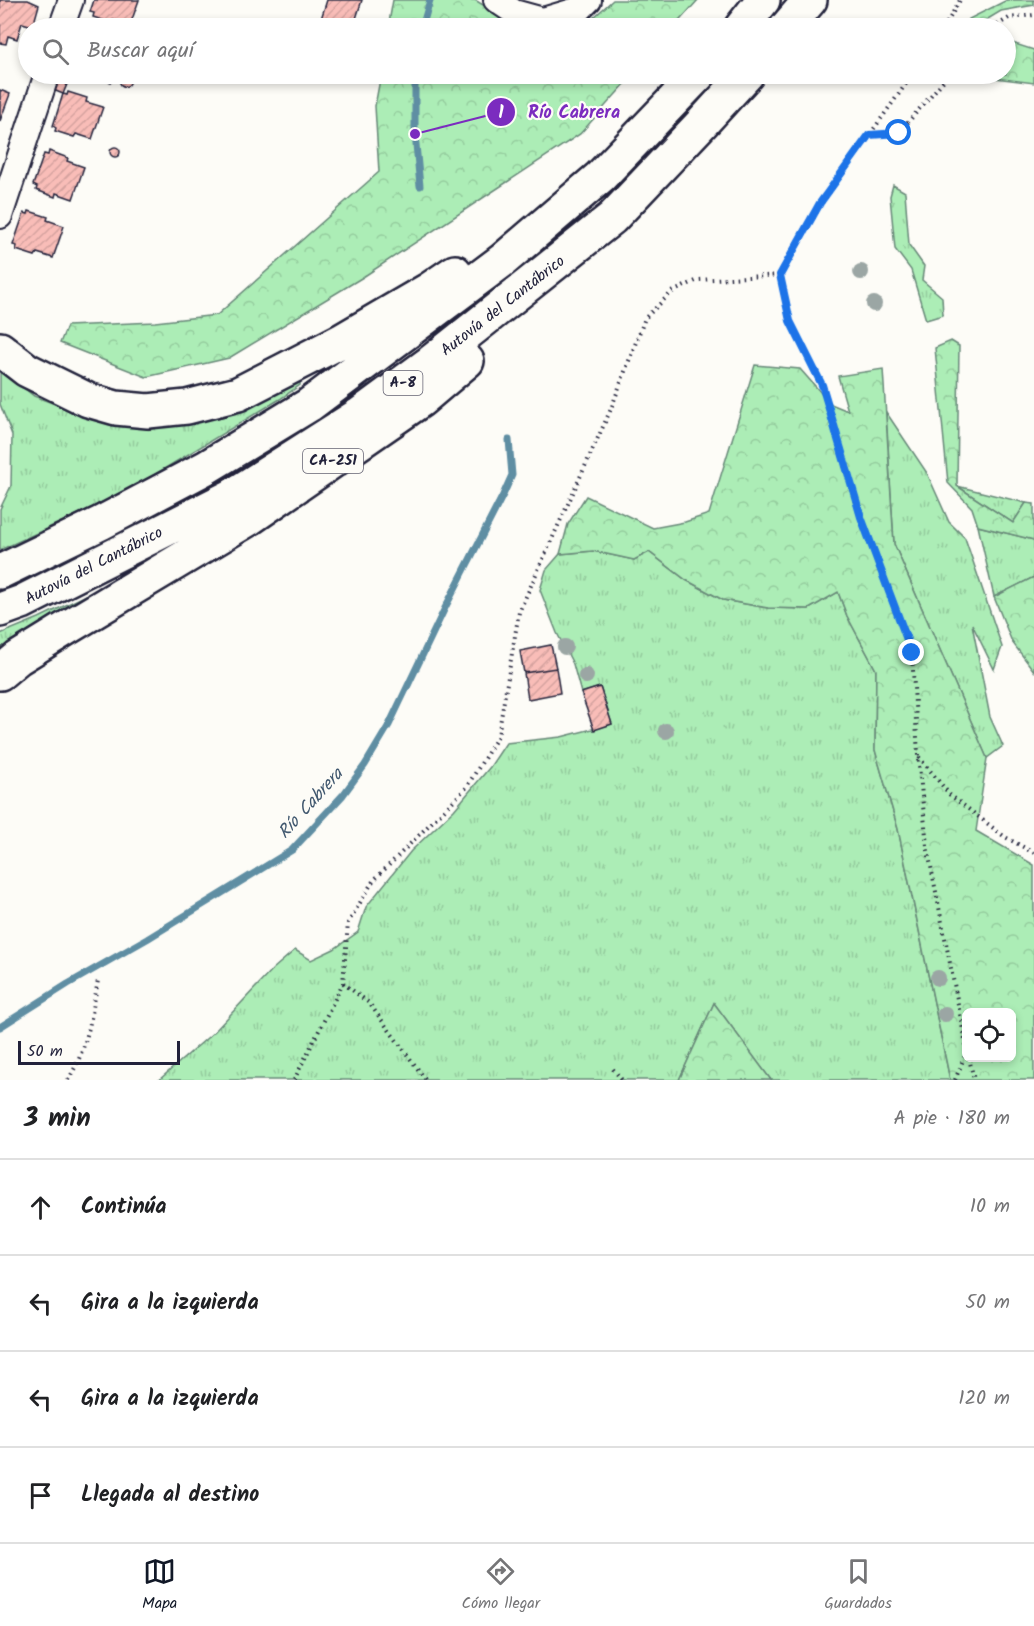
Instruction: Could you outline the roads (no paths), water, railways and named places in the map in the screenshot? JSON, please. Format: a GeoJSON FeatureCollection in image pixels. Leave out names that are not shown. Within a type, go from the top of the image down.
{"type":"FeatureCollection","features":[{"type":"Feature","properties":{"kind":"highway"},"geometry":{"type":"LineString","coordinates":[[749,18],[763,0]]}},
{"type":"Feature","properties":{"kind":"highway"},"geometry":{"type":"LineString","coordinates":[[795,18],[810,0]]}},
{"type":"Feature","properties":{"kind":"highway","name":"A-8"},"geometry":{"type":"LineString","coordinates":[[0,572],[101,524],[207,467],[309,405],[503,260],[600,177],[689,84]]}},
{"type":"Feature","properties":{"kind":"highway","name":"Autovía del Cantábrico"},"geometry":{"type":"LineString","coordinates":[[0,610],[22,602],[232,496],[359,416],[431,362],[612,218],[738,84]]}},
{"type":"Feature","properties":{"kind":"highway"},"geometry":{"type":"LineString","coordinates":[[0,350],[27,370],[88,400],[116,408],[148,411],[177,408],[238,394],[341,341],[430,289],[512,232],[600,177]]}},
{"type":"Feature","properties":{"kind":"highway","name":"CA-251"},"geometry":{"type":"LineString","coordinates":[[0,673],[18,658],[65,628],[250,518],[421,400],[524,315],[612,218]]}},
{"type":"Feature","properties":{"kind":"street"},"geometry":{"type":"LineString","coordinates":[[65,18],[71,0]]}},
{"type":"Feature","properties":{"kind":"street"},"geometry":{"type":"LineString","coordinates":[[496,0],[514,12],[536,18]]}},
{"type":"Feature","properties":{"kind":"street"},"geometry":{"type":"LineString","coordinates":[[550,18],[580,9],[589,0]]}},
{"type":"Feature","properties":{"kind":"street"},"geometry":{"type":"LineString","coordinates":[[0,216],[44,84]]}},
{"type":"Feature","properties":{"kind":"waterway","name":"Río Cabrera"},"geometry":{"type":"LineString","coordinates":[[425,18],[430,0]]}},
{"type":"Feature","properties":{"kind":"waterway","name":"Río Cabrera"},"geometry":{"type":"LineString","coordinates":[[415,84],[415,134],[420,186]]}},
{"type":"Feature","properties":{"kind":"waterway","name":"Río Cabrera"},"geometry":{"type":"LineString","coordinates":[[0,1027],[292,850],[343,795],[365,765],[389,725],[503,495],[512,475],[509,440]]}},
{"type":"Feature","properties":{"kind":"place","name":"Río Cabrera"},"geometry":{"type":"Point","coordinates":[415,134]}}]}
